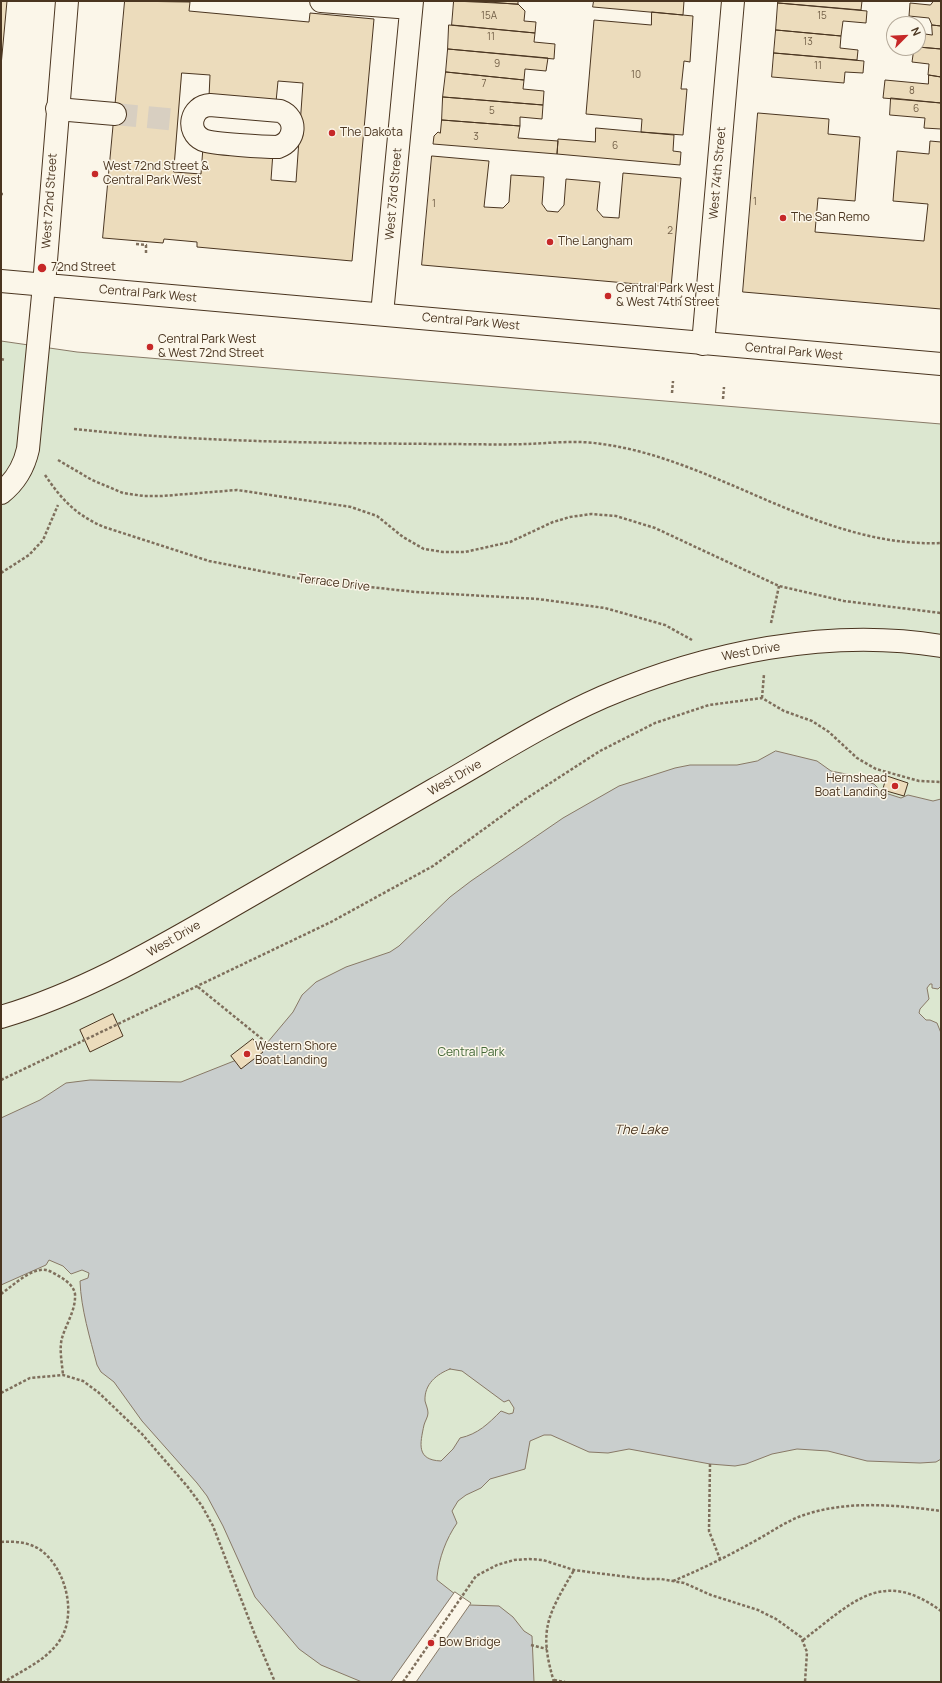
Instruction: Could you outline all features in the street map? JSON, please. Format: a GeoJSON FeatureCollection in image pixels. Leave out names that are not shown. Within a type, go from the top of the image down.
{"type":"FeatureCollection","features":[{"type":"Feature","properties":{"kind":"street","name":"West 72nd Street"},"geometry":{"type":"LineString","coordinates":[[28,449],[44,285],[57,109],[67,1]]}},
{"type":"Feature","properties":{"kind":"street"},"geometry":{"type":"LineString","coordinates":[[321,1],[412,5]]}},
{"type":"Feature","properties":{"kind":"street","name":"West 74th Street"},"geometry":{"type":"LineString","coordinates":[[703,344],[733,1]]}},
{"type":"Feature","properties":{"kind":"street","name":"West 73rd Street"},"geometry":{"type":"LineString","coordinates":[[382,314],[412,5]]}},
{"type":"Feature","properties":{"kind":"street"},"geometry":{"type":"LineString","coordinates":[[57,109],[115,114]]}},
{"type":"Feature","properties":{"kind":"street","name":"Central Park West"},"geometry":{"type":"LineString","coordinates":[[1,281],[941,364]]}},
{"type":"Feature","properties":{"kind":"street"},"geometry":{"type":"LineString","coordinates":[[1,493],[8,487],[23,466],[28,449]]}},
{"type":"Feature","properties":{"kind":"street","name":"West Drive"},"geometry":{"type":"LineString","coordinates":[[1,1018],[33,1008],[67,994],[99,980],[145,956],[567,714],[603,697],[644,681],[722,656],[766,648],[850,641],[887,640],[941,646]]}},
{"type":"Feature","properties":{"kind":"path"},"geometry":{"type":"LineString","coordinates":[[136,244],[146,245],[146,253]]}},
{"type":"Feature","properties":{"kind":"path"},"geometry":{"type":"LineString","coordinates":[[679,304],[680,296]]}},
{"type":"Feature","properties":{"kind":"path"},"geometry":{"type":"LineString","coordinates":[[1,359],[5,360]]}},
{"type":"Feature","properties":{"kind":"path"},"geometry":{"type":"LineString","coordinates":[[672,392],[673,381]]}},
{"type":"Feature","properties":{"kind":"path"},"geometry":{"type":"LineString","coordinates":[[723,399],[724,387]]}},
{"type":"Feature","properties":{"kind":"path"},"geometry":{"type":"LineString","coordinates":[[74,429],[142,436],[339,443],[601,443],[675,462],[771,503],[842,528],[888,540],[941,543]]}},
{"type":"Feature","properties":{"kind":"path","name":"Terrace Drive"},"geometry":{"type":"LineString","coordinates":[[28,449],[52,486],[79,515],[104,527],[209,562],[307,580],[416,592],[538,599],[605,608],[665,625],[722,656]]}},
{"type":"Feature","properties":{"kind":"path"},"geometry":{"type":"LineString","coordinates":[[58,460],[92,480],[123,493],[156,496],[237,490],[259,492],[351,507],[377,516],[404,537],[424,549],[443,552],[465,552],[510,542],[553,522],[570,517],[591,514],[616,516],[655,528],[778,586],[844,601],[941,613]]}},
{"type":"Feature","properties":{"kind":"path"},"geometry":{"type":"LineString","coordinates":[[1,572],[29,555],[44,540],[58,505]]}},
{"type":"Feature","properties":{"kind":"path"},"geometry":{"type":"LineString","coordinates":[[771,624],[778,586]]}},
{"type":"Feature","properties":{"kind":"path"},"geometry":{"type":"LineString","coordinates":[[762,698],[764,672]]}},
{"type":"Feature","properties":{"kind":"path"},"geometry":{"type":"LineString","coordinates":[[1,1080],[331,922],[433,866],[530,796],[600,751],[655,724],[709,705],[762,698],[784,711],[812,721],[829,732],[857,758],[876,769],[919,781],[941,782]]}},
{"type":"Feature","properties":{"kind":"path"},"geometry":{"type":"LineString","coordinates":[[198,987],[267,1043]]}},
{"type":"Feature","properties":{"kind":"path"},"geometry":{"type":"LineString","coordinates":[[1,1294],[33,1272],[42,1270],[56,1274],[71,1285],[74,1290],[75,1299],[72,1313],[62,1339],[63,1375]]}},
{"type":"Feature","properties":{"kind":"path"},"geometry":{"type":"LineString","coordinates":[[1,1393],[30,1378],[63,1375],[83,1381],[114,1406],[142,1434],[202,1506],[213,1526],[255,1635],[275,1682]]}},
{"type":"Feature","properties":{"kind":"path"},"geometry":{"type":"LineString","coordinates":[[710,1464],[709,1531],[720,1559]]}},
{"type":"Feature","properties":{"kind":"path"},"geometry":{"type":"LineString","coordinates":[[673,1581],[720,1559],[788,1522],[815,1512],[849,1506],[891,1505],[941,1511]]}},
{"type":"Feature","properties":{"kind":"path"},"geometry":{"type":"LineString","coordinates":[[1,1542],[27,1544],[42,1551],[52,1562],[60,1576],[68,1604],[66,1630],[60,1641],[49,1653],[4,1682]]}},
{"type":"Feature","properties":{"kind":"path"},"geometry":{"type":"LineString","coordinates":[[403,1682],[476,1576],[498,1565],[514,1560],[543,1560],[574,1570],[684,1583],[711,1595],[758,1610],[793,1630],[803,1640],[807,1652],[805,1682]]}},
{"type":"Feature","properties":{"kind":"path"},"geometry":{"type":"LineString","coordinates":[[565,1682],[554,1681],[547,1649],[546,1630],[551,1609],[574,1570]]}},
{"type":"Feature","properties":{"kind":"path"},"geometry":{"type":"LineString","coordinates":[[803,1640],[853,1602],[875,1592],[888,1590],[905,1592],[928,1601],[941,1611]]}},
{"type":"Feature","properties":{"kind":"path"},"geometry":{"type":"LineString","coordinates":[[531,1645],[547,1649]]}},
{"type":"Feature","properties":{"kind":"green space","name":"Central Park"},"geometry":{"type":"Polygon","coordinates":[[[1,341],[77,352],[941,424],[941,1682],[1,1682],[1,341]]]}},
{"type":"Feature","properties":{"kind":"water","name":"The Lake"},"geometry":{"type":"Polygon","coordinates":[[[776,751],[817,761],[831,771],[851,775],[859,780],[874,784],[882,792],[901,798],[908,795],[933,801],[941,799],[941,986],[938,989],[932,988],[932,984],[930,984],[927,988],[929,999],[920,1009],[919,1013],[926,1020],[937,1023],[941,1033],[941,1459],[936,1462],[920,1463],[867,1461],[828,1451],[797,1449],[772,1454],[746,1464],[735,1466],[710,1464],[629,1449],[608,1453],[589,1452],[551,1435],[544,1435],[530,1441],[525,1469],[490,1479],[481,1488],[466,1495],[458,1501],[452,1511],[457,1523],[444,1549],[439,1563],[437,1577],[437,1580],[469,1605],[499,1606],[513,1617],[524,1631],[532,1636],[534,1682],[362,1682],[321,1665],[299,1649],[255,1597],[223,1526],[207,1496],[142,1421],[114,1382],[101,1372],[97,1365],[89,1334],[81,1292],[80,1281],[88,1278],[89,1273],[82,1270],[71,1274],[63,1266],[49,1260],[46,1265],[1,1285],[1,1118],[40,1100],[66,1083],[90,1080],[181,1082],[234,1061],[261,1048],[267,1043],[293,1012],[302,995],[316,982],[346,967],[390,952],[399,946],[450,897],[563,818],[619,786],[675,768],[690,765],[737,765],[757,761],[776,751]],[[450,1369],[445,1371],[432,1380],[429,1385],[425,1395],[428,1414],[421,1438],[422,1450],[427,1458],[441,1461],[453,1449],[460,1438],[477,1431],[501,1411],[509,1414],[513,1413],[514,1408],[509,1400],[504,1402],[462,1371],[450,1369]]]}},
{"type":"Feature","properties":{"kind":"pier","name":"Bow Bridge"},"geometry":{"type":"Polygon","coordinates":[[[455,1592],[471,1603],[416,1682],[391,1682],[455,1592]]]}},
{"type":"Feature","properties":{"kind":"building"},"geometry":{"type":"Polygon","coordinates":[[[1,1],[7,1],[1,66],[1,1]]]}},
{"type":"Feature","properties":{"kind":"building","name":"The Dakota"},"geometry":{"type":"Polygon","coordinates":[[[125,1],[190,2],[189,11],[309,22],[310,13],[374,19],[352,261],[197,247],[197,242],[164,239],[163,243],[103,238],[125,1]],[[182,73],[174,172],[201,174],[203,147],[273,152],[271,180],[296,182],[303,83],[278,81],[276,102],[209,97],[210,75],[182,73]]]}},
{"type":"Feature","properties":{"kind":"building"},"geometry":{"type":"Polygon","coordinates":[[[454,1],[518,4],[525,11],[524,21],[536,22],[535,33],[452,25],[454,1]]]}},
{"type":"Feature","properties":{"kind":"building"},"geometry":{"type":"Polygon","coordinates":[[[478,1],[518,1],[518,4],[478,1]]]}},
{"type":"Feature","properties":{"kind":"building"},"geometry":{"type":"Polygon","coordinates":[[[594,1],[684,1],[683,15],[593,7],[594,1]]]}},
{"type":"Feature","properties":{"kind":"building"},"geometry":{"type":"Polygon","coordinates":[[[778,1],[862,1],[861,10],[778,3],[778,1]]]}},
{"type":"Feature","properties":{"kind":"building"},"geometry":{"type":"Polygon","coordinates":[[[934,1],[941,1],[941,26],[932,25],[929,18],[926,18],[926,16],[909,16],[910,3],[930,5],[934,1]]]}},
{"type":"Feature","properties":{"kind":"building"},"geometry":{"type":"Polygon","coordinates":[[[778,3],[867,11],[866,23],[843,21],[841,36],[776,30],[778,3]]]}},
{"type":"Feature","properties":{"kind":"building"},"geometry":{"type":"Polygon","coordinates":[[[652,12],[693,16],[690,62],[684,61],[681,89],[687,89],[683,135],[641,132],[642,119],[586,114],[594,20],[651,25],[652,12]]]}},
{"type":"Feature","properties":{"kind":"building"},"geometry":{"type":"Polygon","coordinates":[[[449,25],[535,33],[534,42],[555,44],[554,59],[448,49],[449,25]]]}},
{"type":"Feature","properties":{"kind":"building"},"geometry":{"type":"Polygon","coordinates":[[[932,25],[941,26],[941,49],[926,48],[926,34],[932,35],[932,25]]]}},
{"type":"Feature","properties":{"kind":"building"},"geometry":{"type":"Polygon","coordinates":[[[776,30],[841,36],[840,48],[858,50],[857,60],[774,53],[776,30]]]}},
{"type":"Feature","properties":{"kind":"building"},"geometry":{"type":"Polygon","coordinates":[[[926,48],[941,49],[941,77],[928,75],[929,64],[912,62],[913,56],[926,56],[926,48]]]}},
{"type":"Feature","properties":{"kind":"building"},"geometry":{"type":"Polygon","coordinates":[[[448,49],[548,58],[546,71],[525,69],[524,80],[446,72],[448,49]]]}},
{"type":"Feature","properties":{"kind":"building"},"geometry":{"type":"Polygon","coordinates":[[[774,53],[864,61],[863,73],[845,72],[844,83],[772,77],[774,53]]]}},
{"type":"Feature","properties":{"kind":"building"},"geometry":{"type":"Polygon","coordinates":[[[446,72],[524,80],[523,89],[544,91],[543,105],[443,97],[446,72]]]}},
{"type":"Feature","properties":{"kind":"building"},"geometry":{"type":"Polygon","coordinates":[[[929,75],[941,77],[941,103],[883,98],[885,80],[928,84],[929,75]]]}},
{"type":"Feature","properties":{"kind":"building"},"geometry":{"type":"Polygon","coordinates":[[[443,97],[543,105],[542,119],[520,117],[520,126],[442,120],[443,97]]]}},
{"type":"Feature","properties":{"kind":"building"},"geometry":{"type":"Polygon","coordinates":[[[891,98],[941,103],[941,129],[924,128],[925,118],[890,115],[891,98]]]}},
{"type":"Feature","properties":{"kind":"building","name":"The San Remo"},"geometry":{"type":"Polygon","coordinates":[[[758,113],[829,119],[828,134],[860,137],[855,201],[818,198],[815,232],[924,241],[928,204],[893,201],[897,151],[929,154],[930,141],[941,142],[941,309],[743,292],[758,113]]]}},
{"type":"Feature","properties":{"kind":"building"},"geometry":{"type":"Polygon","coordinates":[[[442,120],[520,126],[518,138],[558,141],[557,154],[433,144],[434,136],[438,132],[440,133],[442,120]]]}},
{"type":"Feature","properties":{"kind":"building"},"geometry":{"type":"Polygon","coordinates":[[[596,128],[674,135],[673,151],[681,152],[680,165],[557,154],[558,139],[595,142],[596,128]]]}},
{"type":"Feature","properties":{"kind":"building","name":"The Langham"},"geometry":{"type":"Polygon","coordinates":[[[432,156],[489,161],[484,207],[503,208],[509,202],[511,175],[544,177],[542,204],[547,211],[558,212],[564,205],[566,179],[600,182],[597,210],[603,217],[619,218],[623,173],[681,178],[671,287],[422,265],[432,156]]]}},
{"type":"Feature","properties":{"kind":"building","name":"Hernshead Boat Landing"},"geometry":{"type":"Polygon","coordinates":[[[887,776],[908,783],[904,796],[883,790],[887,776]]]}},
{"type":"Feature","properties":{"kind":"building"},"geometry":{"type":"Polygon","coordinates":[[[113,1014],[123,1036],[90,1052],[80,1030],[113,1014]]]}},
{"type":"Feature","properties":{"kind":"building","name":"Western Shore Boat Landing"},"geometry":{"type":"Polygon","coordinates":[[[253,1039],[263,1052],[241,1069],[231,1056],[253,1039]]]}},
{"type":"Feature","properties":{"kind":"tunnel"},"geometry":{"type":"LineString","coordinates":[[115,114],[178,120]]}},
{"type":"Feature","properties":{"kind":"place","name":"The Dakota"},"geometry":{"type":"Point","coordinates":[332,133]}},
{"type":"Feature","properties":{"kind":"place","name":"West 72nd Street & Central Park West"},"geometry":{"type":"Point","coordinates":[95,174]}},
{"type":"Feature","properties":{"kind":"place","name":"The San Remo"},"geometry":{"type":"Point","coordinates":[783,218]}},
{"type":"Feature","properties":{"kind":"place","name":"The Langham"},"geometry":{"type":"Point","coordinates":[550,242]}},
{"type":"Feature","properties":{"kind":"place","name":"72nd Street"},"geometry":{"type":"Point","coordinates":[42,268]}},
{"type":"Feature","properties":{"kind":"place","name":"Central Park West & West 74th Street"},"geometry":{"type":"Point","coordinates":[608,296]}},
{"type":"Feature","properties":{"kind":"place","name":"Central Park West & West 72nd Street"},"geometry":{"type":"Point","coordinates":[150,347]}},
{"type":"Feature","properties":{"kind":"place","name":"Hernshead Boat Landing"},"geometry":{"type":"Point","coordinates":[895,786]}},
{"type":"Feature","properties":{"kind":"place","name":"Western Shore Boat Landing"},"geometry":{"type":"Point","coordinates":[247,1054]}},
{"type":"Feature","properties":{"kind":"place","name":"Bow Bridge"},"geometry":{"type":"Point","coordinates":[431,1643]}}]}
